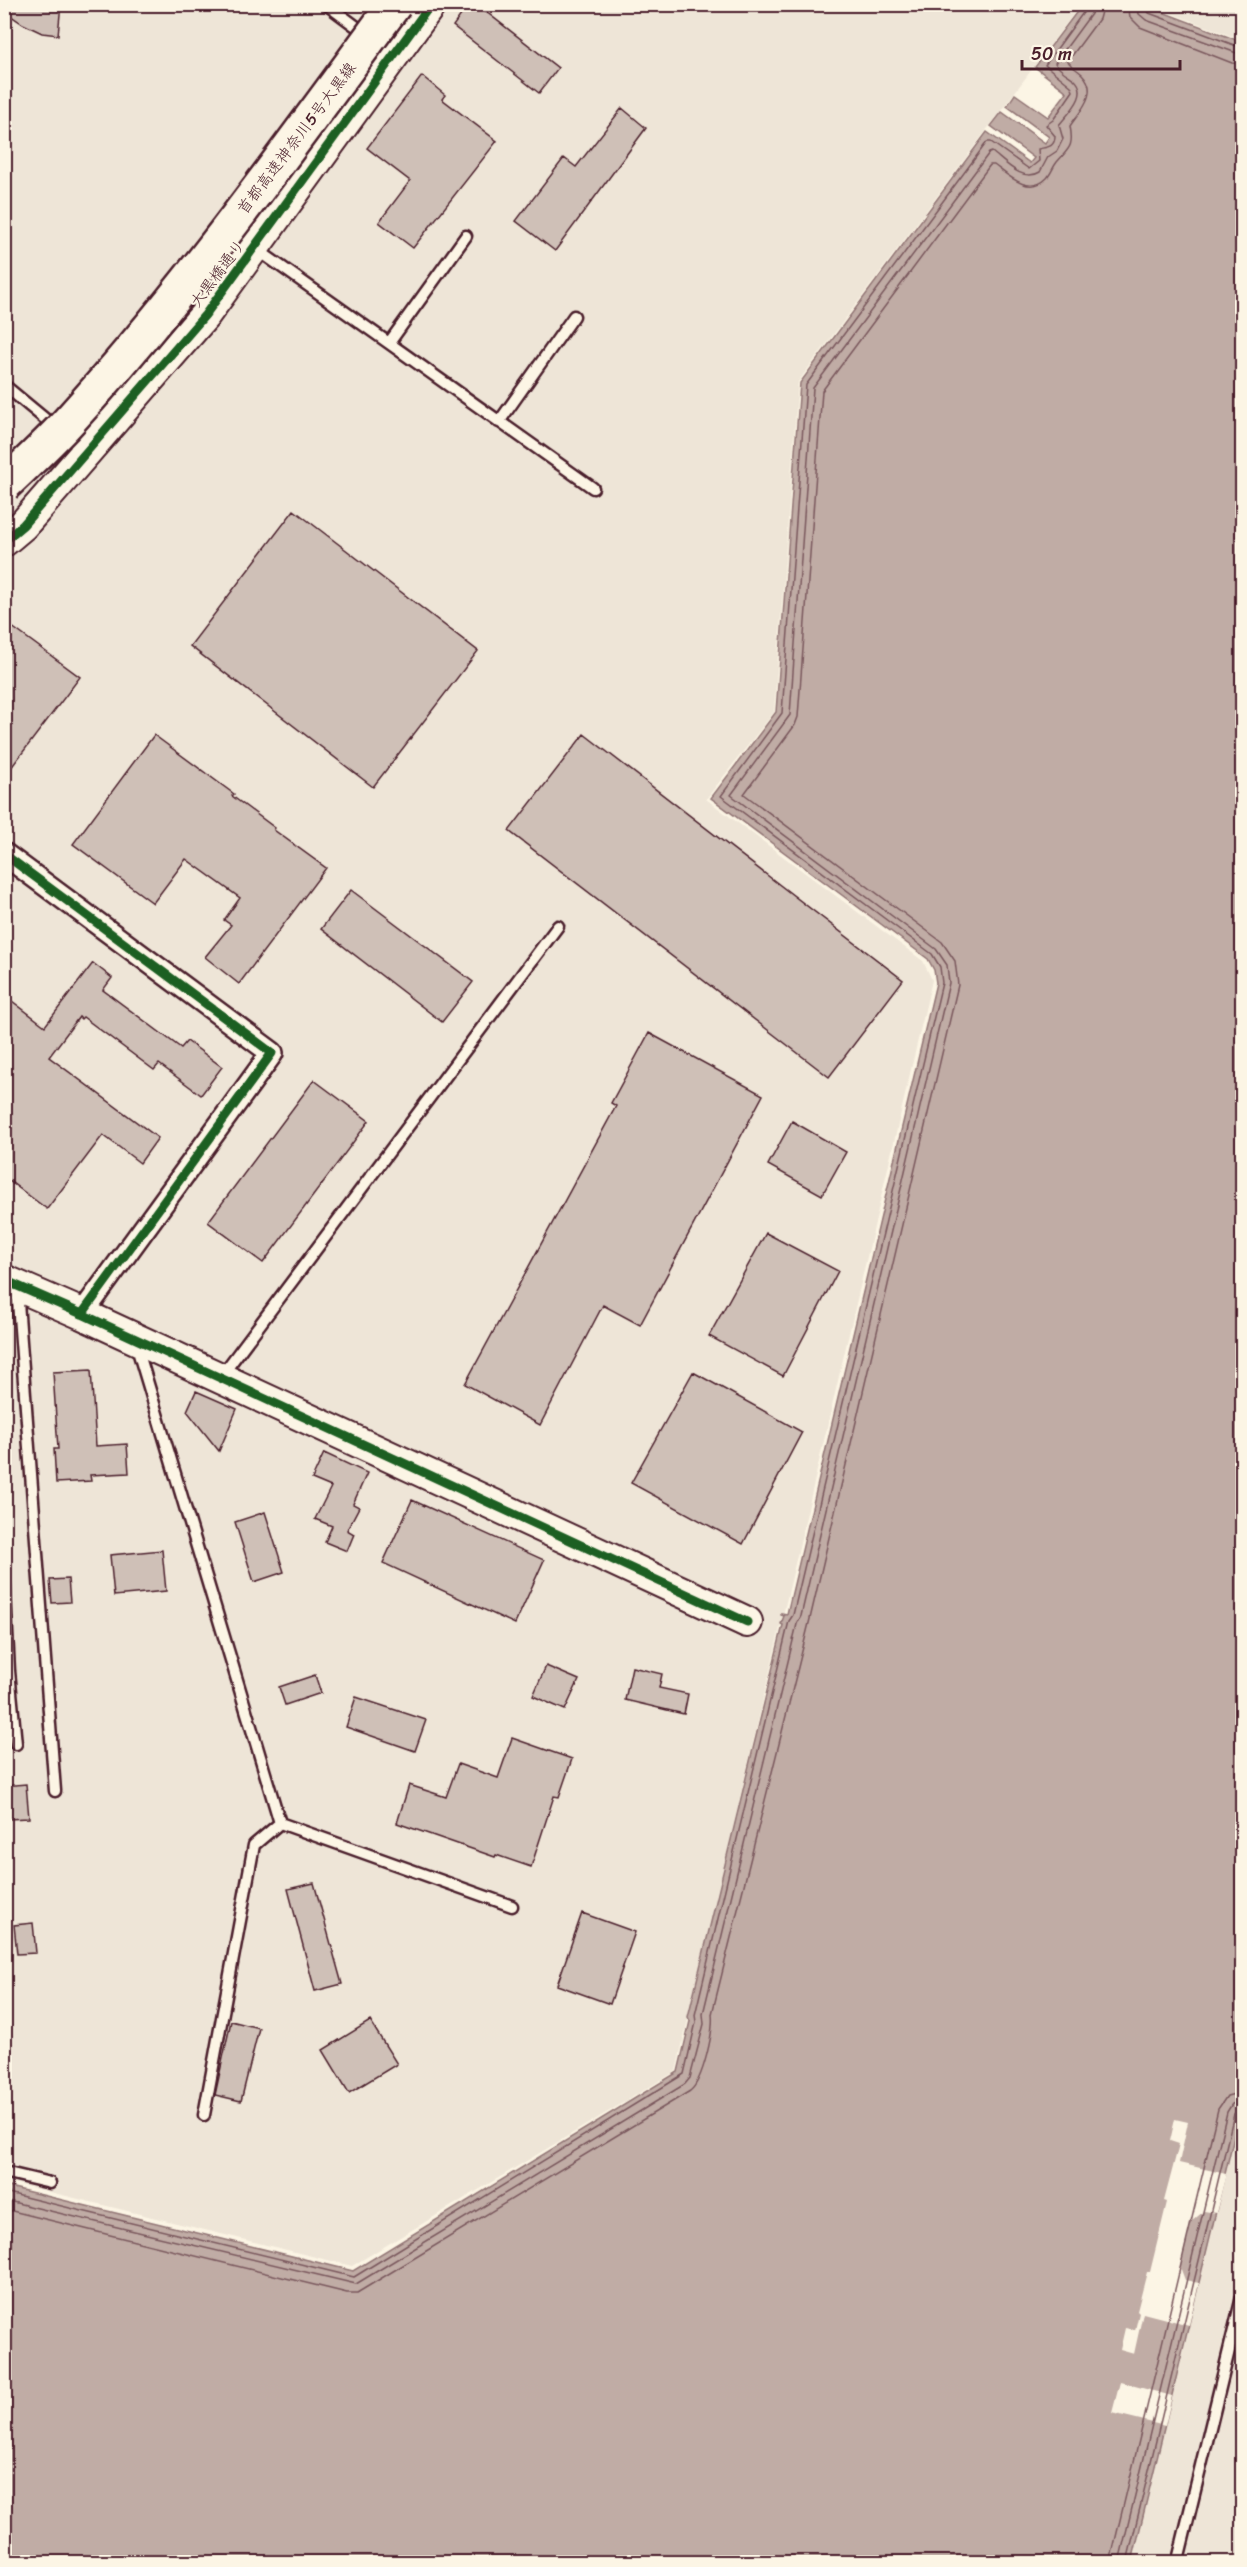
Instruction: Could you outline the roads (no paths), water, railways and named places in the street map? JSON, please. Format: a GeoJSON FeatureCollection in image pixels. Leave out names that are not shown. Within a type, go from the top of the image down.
{"type":"FeatureCollection","features":[{"type":"Feature","properties":{"kind":"highway","name":"首都高速神奈川5号大黒線"},"geometry":{"type":"LineString","coordinates":[[4,471],[60,416],[147,318],[384,4]]}},
{"type":"Feature","properties":{"kind":"highway","name":"首都高速神奈川5号大黒線"},"geometry":{"type":"LineString","coordinates":[[4,485],[68,423],[154,324],[224,236],[395,4]]}},
{"type":"Feature","properties":{"kind":"street","name":"大黒橋通り"},"geometry":{"type":"LineString","coordinates":[[4,497],[76,445],[205,315],[255,248],[384,48],[404,4]]}},
{"type":"Feature","properties":{"kind":"street","name":"大黒橋通り"},"geometry":{"type":"LineString","coordinates":[[4,541],[22,525],[76,445],[196,295],[384,48],[430,4]]}},
{"type":"Feature","properties":{"kind":"street"},"geometry":{"type":"LineString","coordinates":[[4,854],[272,1053],[82,1314]]}},
{"type":"Feature","properties":{"kind":"street"},"geometry":{"type":"LineString","coordinates":[[11,1283],[135,1338],[747,1622]]}},
{"type":"Feature","properties":{"kind":"lane"},"geometry":{"type":"LineString","coordinates":[[326,4],[384,48]]}},
{"type":"Feature","properties":{"kind":"lane"},"geometry":{"type":"LineString","coordinates":[[389,344],[466,236]]}},
{"type":"Feature","properties":{"kind":"lane"},"geometry":{"type":"LineString","coordinates":[[255,248],[593,488]]}},
{"type":"Feature","properties":{"kind":"lane"},"geometry":{"type":"LineString","coordinates":[[499,422],[574,316]]}},
{"type":"Feature","properties":{"kind":"lane"},"geometry":{"type":"LineString","coordinates":[[4,385],[76,445]]}},
{"type":"Feature","properties":{"kind":"lane"},"geometry":{"type":"LineString","coordinates":[[220,1378],[558,926]]}},
{"type":"Feature","properties":{"kind":"lane"},"geometry":{"type":"LineString","coordinates":[[11,1283],[56,1791]]}},
{"type":"Feature","properties":{"kind":"lane"},"geometry":{"type":"LineString","coordinates":[[135,1338],[280,1823]]}},
{"type":"Feature","properties":{"kind":"lane"},"geometry":{"type":"LineString","coordinates":[[4,1571],[7,1672],[16,1744]]}},
{"type":"Feature","properties":{"kind":"lane"},"geometry":{"type":"LineString","coordinates":[[280,1823],[512,1906]]}},
{"type":"Feature","properties":{"kind":"lane"},"geometry":{"type":"LineString","coordinates":[[204,2115],[254,1845],[280,1823]]}},
{"type":"Feature","properties":{"kind":"lane"},"geometry":{"type":"LineString","coordinates":[[4,2172],[50,2183]]}},
{"type":"Feature","properties":{"kind":"lane"},"geometry":{"type":"LineString","coordinates":[[1180,2562],[1179,2556],[1242,2297]]}},
{"type":"Feature","properties":{"kind":"water"},"geometry":{"type":"Polygon","coordinates":[[[1082,5],[1144,5],[1242,42],[1242,2103],[1132,2562],[5,2562],[5,2186],[353,2271],[678,2072],[690,2021],[688,2017],[783,1625],[781,1624],[784,1616],[781,1613],[787,1614],[936,983],[934,970],[928,959],[711,798],[776,712],[800,383],[987,132],[1030,163],[1034,158],[991,126],[1002,112],[1045,143],[1049,137],[1007,106],[1015,94],[1048,117],[1067,92],[1035,67],[1082,5]]]}}]}
